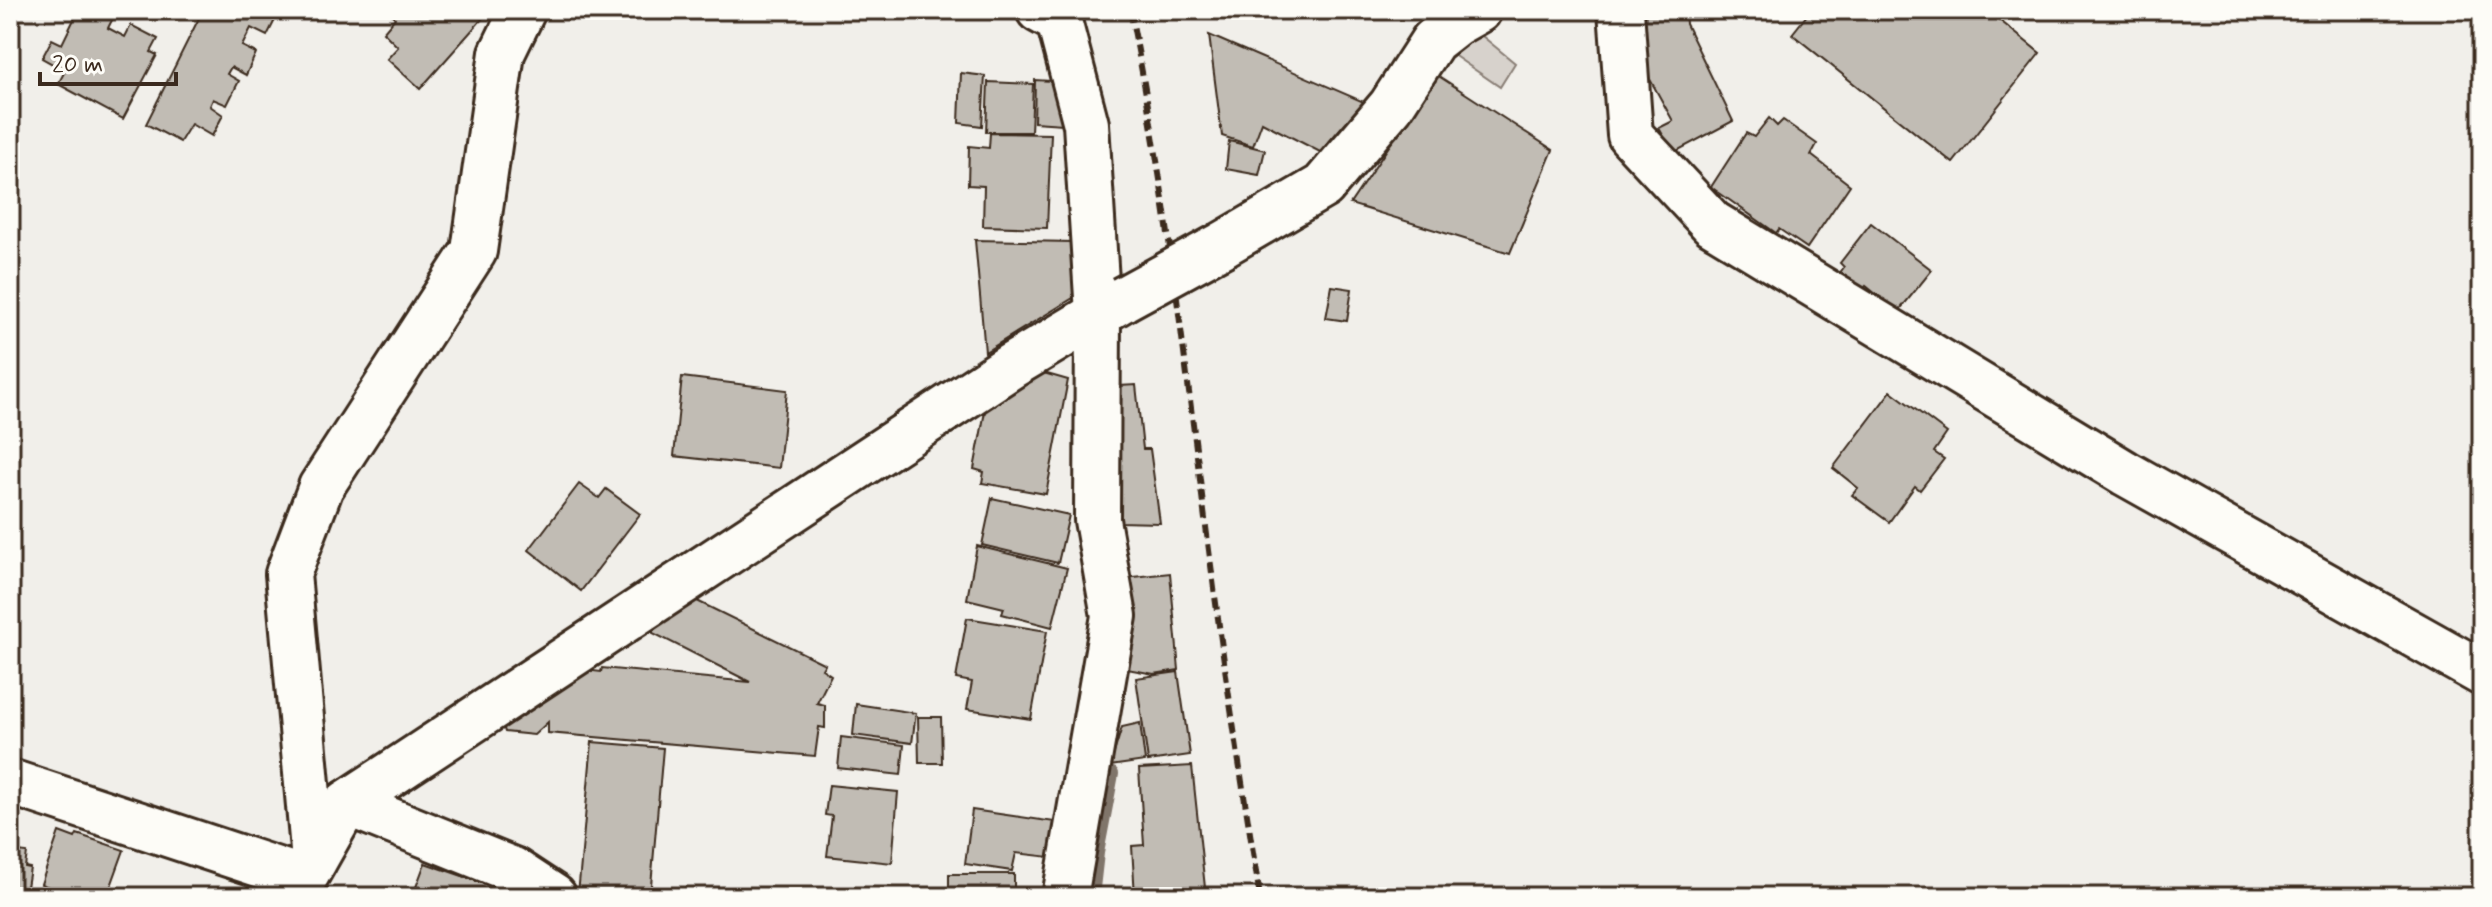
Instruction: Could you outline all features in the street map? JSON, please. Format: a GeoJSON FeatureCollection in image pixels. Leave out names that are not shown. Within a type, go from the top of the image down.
{"type":"FeatureCollection","features":[{"type":"Feature","properties":{"kind":"street"},"geometry":{"type":"LineString","coordinates":[[314,861],[288,574],[321,487],[474,251],[502,53],[523,10]]}},
{"type":"Feature","properties":{"kind":"street"},"geometry":{"type":"LineString","coordinates":[[1039,10],[1059,21],[1086,124],[1110,306],[1097,520],[1114,616],[1065,897]]}},
{"type":"Feature","properties":{"kind":"street"},"geometry":{"type":"LineString","coordinates":[[10,782],[304,879],[347,803],[1011,366],[1110,306],[1323,186],[1391,106],[1433,41],[1479,10]]}},
{"type":"Feature","properties":{"kind":"street"},"geometry":{"type":"LineString","coordinates":[[1621,10],[1630,135],[1712,223],[2125,473],[2482,673]]}},
{"type":"Feature","properties":{"kind":"street"},"geometry":{"type":"LineString","coordinates":[[347,803],[513,870],[554,897]]}},
{"type":"Feature","properties":{"kind":"shaded area"},"geometry":{"type":"Polygon","coordinates":[[[1476,31],[1515,63],[1500,87],[1449,52],[1476,31]]]}},
{"type":"Feature","properties":{"kind":"building"},"geometry":{"type":"Polygon","coordinates":[[[84,10],[101,10],[113,18],[108,28],[125,37],[131,25],[158,39],[151,52],[157,55],[123,119],[58,84],[65,71],[42,58],[52,39],[62,44],[78,11],[82,14],[84,10]]]}},
{"type":"Feature","properties":{"kind":"building"},"geometry":{"type":"Polygon","coordinates":[[[203,10],[280,10],[267,36],[251,28],[242,46],[256,53],[246,75],[231,67],[227,74],[239,81],[227,105],[213,99],[210,106],[223,115],[212,136],[191,124],[180,142],[146,124],[203,10]]]}},
{"type":"Feature","properties":{"kind":"building"},"geometry":{"type":"Polygon","coordinates":[[[490,10],[420,89],[387,59],[398,47],[383,32],[395,18],[390,12],[490,10]]]}},
{"type":"Feature","properties":{"kind":"building"},"geometry":{"type":"Polygon","coordinates":[[[1637,10],[1685,10],[1686,24],[1733,121],[1673,153],[1659,128],[1673,121],[1641,63],[1637,10]]]}},
{"type":"Feature","properties":{"kind":"building"},"geometry":{"type":"Polygon","coordinates":[[[1703,10],[1731,10],[1705,18],[1703,10]]]}},
{"type":"Feature","properties":{"kind":"building"},"geometry":{"type":"Polygon","coordinates":[[[1811,10],[1987,10],[2040,53],[1953,163],[1792,34],[1811,10]]]}},
{"type":"Feature","properties":{"kind":"building"},"geometry":{"type":"Polygon","coordinates":[[[1209,35],[1364,102],[1320,152],[1262,122],[1253,146],[1222,136],[1209,35]]]}},
{"type":"Feature","properties":{"kind":"building"},"geometry":{"type":"Polygon","coordinates":[[[961,73],[985,76],[982,126],[959,123],[961,73]]]}},
{"type":"Feature","properties":{"kind":"building"},"geometry":{"type":"Polygon","coordinates":[[[1052,74],[1066,74],[1063,124],[1034,122],[1035,80],[1051,81],[1052,74]]]}},
{"type":"Feature","properties":{"kind":"building"},"geometry":{"type":"Polygon","coordinates":[[[1437,75],[1553,150],[1510,253],[1350,204],[1437,75]]]}},
{"type":"Feature","properties":{"kind":"building"},"geometry":{"type":"Polygon","coordinates":[[[988,82],[1033,84],[1031,132],[986,132],[988,82]]]}},
{"type":"Feature","properties":{"kind":"building"},"geometry":{"type":"Polygon","coordinates":[[[1769,118],[1777,126],[1783,120],[1817,144],[1811,155],[1850,185],[1807,248],[1779,229],[1776,233],[1711,187],[1746,133],[1754,137],[1769,118]]]}},
{"type":"Feature","properties":{"kind":"building"},"geometry":{"type":"Polygon","coordinates":[[[990,133],[1051,134],[1047,228],[983,226],[984,186],[968,185],[969,146],[989,148],[990,133]]]}},
{"type":"Feature","properties":{"kind":"building"},"geometry":{"type":"Polygon","coordinates":[[[1229,141],[1265,150],[1259,175],[1226,169],[1229,141]]]}},
{"type":"Feature","properties":{"kind":"building"},"geometry":{"type":"Polygon","coordinates":[[[1871,223],[1932,270],[1898,312],[1866,286],[1861,292],[1839,274],[1844,267],[1840,263],[1871,223]]]}},
{"type":"Feature","properties":{"kind":"building"},"geometry":{"type":"Polygon","coordinates":[[[975,240],[1074,242],[1073,298],[985,352],[975,240]]]}},
{"type":"Feature","properties":{"kind":"building"},"geometry":{"type":"Polygon","coordinates":[[[1332,286],[1352,289],[1347,321],[1326,318],[1332,286]]]}},
{"type":"Feature","properties":{"kind":"building"},"geometry":{"type":"Polygon","coordinates":[[[1040,372],[1068,380],[1046,494],[982,483],[984,472],[974,469],[986,406],[1040,372]]]}},
{"type":"Feature","properties":{"kind":"building"},"geometry":{"type":"Polygon","coordinates":[[[682,377],[787,390],[779,468],[674,456],[682,377]]]}},
{"type":"Feature","properties":{"kind":"building"},"geometry":{"type":"Polygon","coordinates":[[[1136,385],[1143,449],[1150,449],[1160,523],[1118,522],[1119,386],[1136,385]]]}},
{"type":"Feature","properties":{"kind":"building"},"geometry":{"type":"Polygon","coordinates":[[[1891,391],[1947,433],[1934,452],[1944,459],[1920,490],[1915,486],[1889,522],[1852,495],[1858,488],[1833,468],[1891,391]]]}},
{"type":"Feature","properties":{"kind":"building"},"geometry":{"type":"Polygon","coordinates":[[[579,484],[599,498],[606,489],[640,514],[581,591],[529,550],[579,484]]]}},
{"type":"Feature","properties":{"kind":"building"},"geometry":{"type":"Polygon","coordinates":[[[992,498],[1069,515],[1058,563],[982,545],[992,498]]]}},
{"type":"Feature","properties":{"kind":"building"},"geometry":{"type":"Polygon","coordinates":[[[977,546],[1067,568],[1052,627],[1002,614],[1004,608],[967,599],[977,546]]]}},
{"type":"Feature","properties":{"kind":"building"},"geometry":{"type":"Polygon","coordinates":[[[1170,573],[1179,670],[1154,674],[1127,669],[1134,642],[1124,578],[1170,573]]]}},
{"type":"Feature","properties":{"kind":"building"},"geometry":{"type":"Polygon","coordinates":[[[689,597],[825,664],[822,669],[831,675],[817,703],[825,705],[825,728],[819,727],[815,756],[548,733],[548,722],[534,735],[505,732],[501,720],[577,669],[601,672],[602,668],[750,682],[653,633],[653,622],[689,597]]]}},
{"type":"Feature","properties":{"kind":"building"},"geometry":{"type":"Polygon","coordinates":[[[967,618],[1047,631],[1031,719],[967,709],[972,682],[956,679],[967,618]]]}},
{"type":"Feature","properties":{"kind":"building"},"geometry":{"type":"Polygon","coordinates":[[[1178,672],[1190,755],[1148,761],[1136,678],[1178,672]]]}},
{"type":"Feature","properties":{"kind":"building"},"geometry":{"type":"Polygon","coordinates":[[[856,704],[916,713],[912,743],[853,735],[856,704]]]}},
{"type":"Feature","properties":{"kind":"building"},"geometry":{"type":"Polygon","coordinates":[[[918,717],[941,717],[942,763],[919,763],[918,717]]]}},
{"type":"Feature","properties":{"kind":"building"},"geometry":{"type":"Polygon","coordinates":[[[1140,723],[1145,761],[1110,766],[1122,727],[1140,723]]]}},
{"type":"Feature","properties":{"kind":"building"},"geometry":{"type":"Polygon","coordinates":[[[841,737],[904,745],[901,775],[838,768],[841,737]]]}},
{"type":"Feature","properties":{"kind":"building"},"geometry":{"type":"Polygon","coordinates":[[[592,742],[663,748],[650,897],[578,895],[592,742]]]}},
{"type":"Feature","properties":{"kind":"building"},"geometry":{"type":"Polygon","coordinates":[[[1192,766],[1206,897],[1135,897],[1132,846],[1144,845],[1139,769],[1192,766]]]}},
{"type":"Feature","properties":{"kind":"building"},"geometry":{"type":"Polygon","coordinates":[[[829,785],[898,792],[892,863],[827,856],[832,816],[825,815],[829,785]]]}},
{"type":"Feature","properties":{"kind":"building"},"geometry":{"type":"Polygon","coordinates":[[[972,810],[1055,822],[1050,857],[1016,853],[1012,871],[965,864],[972,810]]]}},
{"type":"Feature","properties":{"kind":"building"},"geometry":{"type":"Polygon","coordinates":[[[59,832],[75,838],[77,834],[124,850],[107,897],[68,897],[41,884],[59,832]]]}},
{"type":"Feature","properties":{"kind":"building"},"geometry":{"type":"Polygon","coordinates":[[[10,851],[27,853],[25,867],[30,868],[27,887],[33,889],[33,897],[10,897],[10,851]]]}},
{"type":"Feature","properties":{"kind":"building"},"geometry":{"type":"Polygon","coordinates":[[[425,863],[497,888],[494,897],[408,897],[409,893],[413,895],[425,863]]]}},
{"type":"Feature","properties":{"kind":"building"},"geometry":{"type":"Polygon","coordinates":[[[949,874],[1014,874],[1014,897],[949,897],[949,874]]]}},
{"type":"Feature","properties":{"kind":"waterway"},"geometry":{"type":"LineString","coordinates":[[1092,897],[1112,774]]}},
{"type":"Feature","properties":{"kind":"railway"},"geometry":{"type":"LineString","coordinates":[[1130,10],[1166,220],[1223,654],[1260,897]]}}]}
